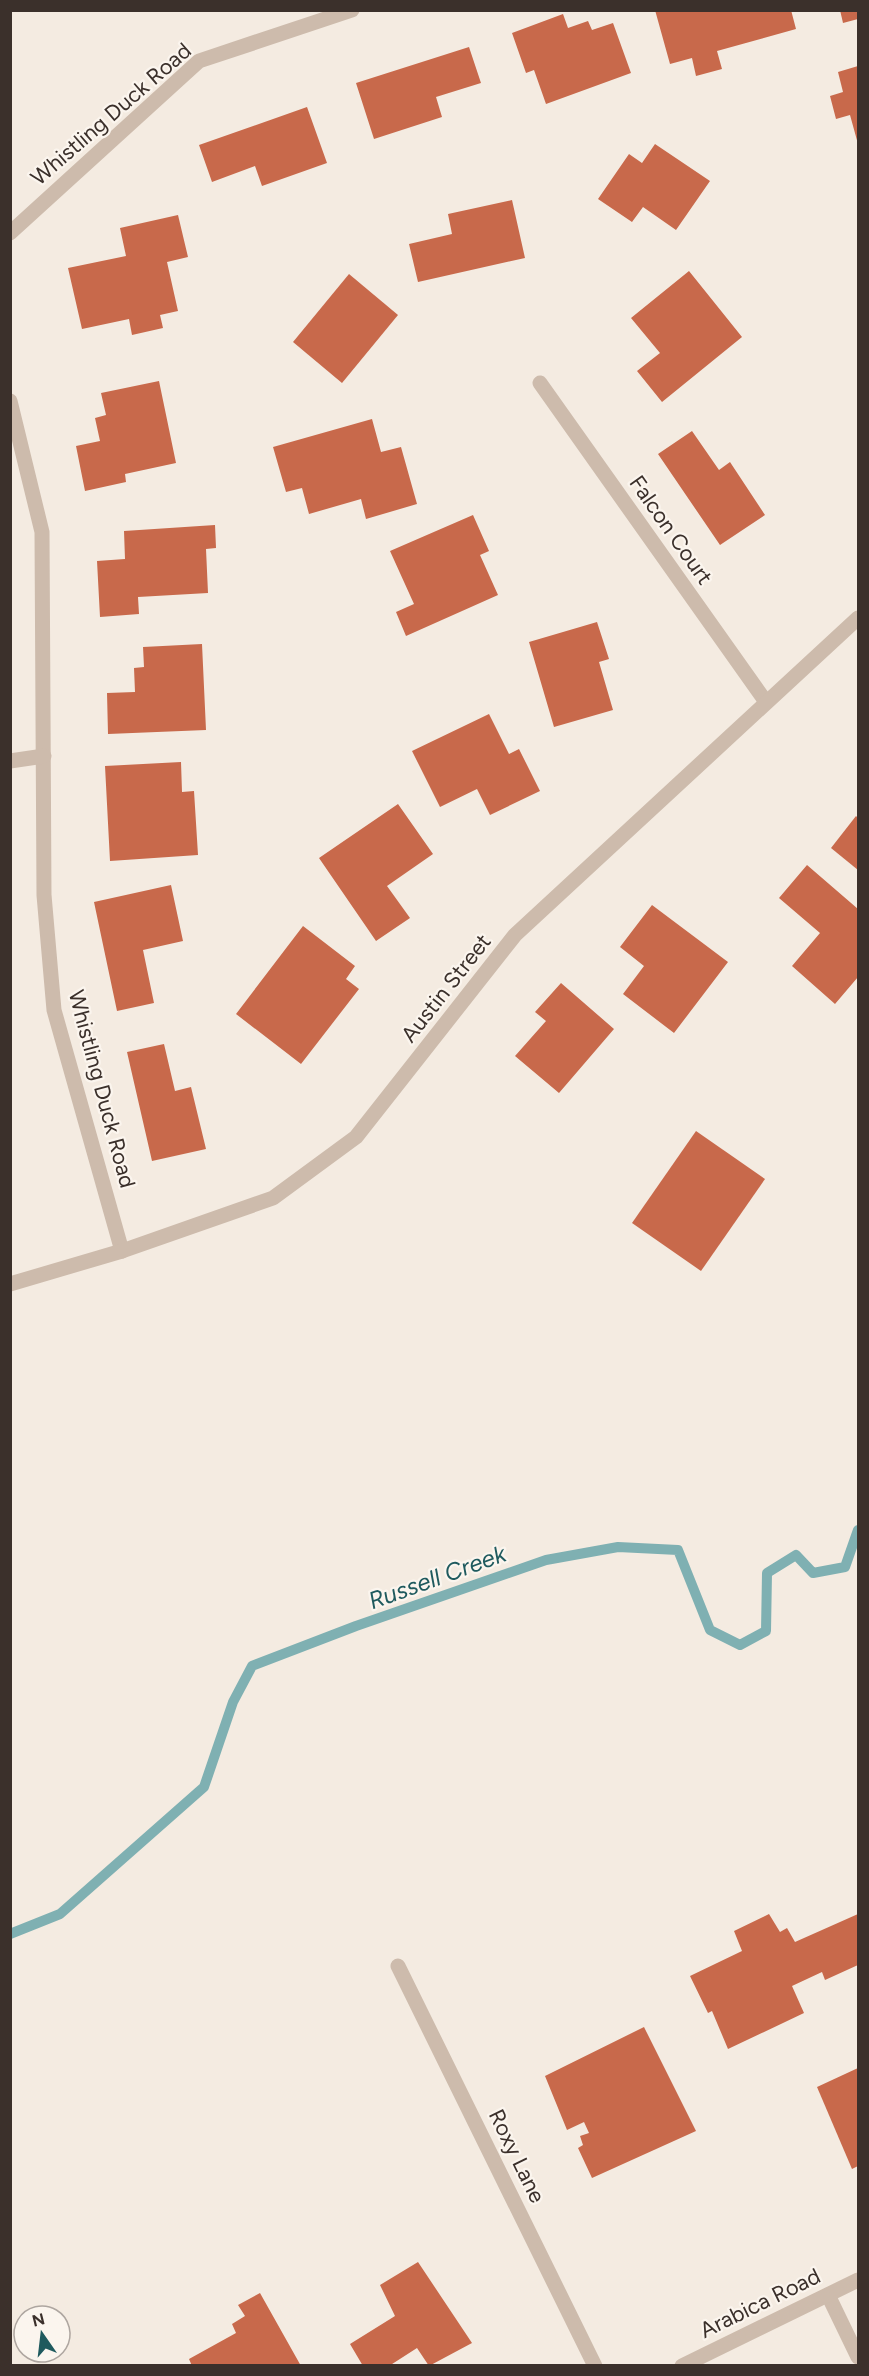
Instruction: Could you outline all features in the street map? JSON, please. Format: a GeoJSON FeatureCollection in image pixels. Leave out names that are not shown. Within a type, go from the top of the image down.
{"type":"FeatureCollection","features":[{"type":"Feature","properties":{"kind":"street","name":"Whistling Duck Road"},"geometry":{"type":"LineString","coordinates":[[10,233],[199,61],[352,10]]}},
{"type":"Feature","properties":{"kind":"street","name":"Falcon Court"},"geometry":{"type":"LineString","coordinates":[[540,383],[766,702]]}},
{"type":"Feature","properties":{"kind":"street","name":"Whistling Duck Road"},"geometry":{"type":"LineString","coordinates":[[10,401],[42,532],[44,895],[54,1010],[122,1251]]}},
{"type":"Feature","properties":{"kind":"street","name":"Austin Street"},"geometry":{"type":"LineString","coordinates":[[10,1284],[122,1251],[273,1198],[356,1137],[515,935],[858,618]]}},
{"type":"Feature","properties":{"kind":"street"},"geometry":{"type":"LineString","coordinates":[[10,761],[44,756]]}},
{"type":"Feature","properties":{"kind":"street","name":"Roxy Lane"},"geometry":{"type":"LineString","coordinates":[[398,1966],[595,2366]]}},
{"type":"Feature","properties":{"kind":"street","name":"Arabica Road"},"geometry":{"type":"LineString","coordinates":[[682,2366],[858,2280]]}},
{"type":"Feature","properties":{"kind":"street"},"geometry":{"type":"LineString","coordinates":[[828,2295],[858,2357]]}},
{"type":"Feature","properties":{"kind":"building"},"geometry":{"type":"Polygon","coordinates":[[[655,10],[791,10],[796,29],[717,51],[722,69],[696,76],[692,58],[670,64],[655,10]]]}},
{"type":"Feature","properties":{"kind":"building"},"geometry":{"type":"Polygon","coordinates":[[[840,10],[858,10],[858,19],[843,23],[840,10]]]}},
{"type":"Feature","properties":{"kind":"building"},"geometry":{"type":"Polygon","coordinates":[[[563,14],[568,28],[588,21],[592,30],[613,23],[631,73],[546,104],[534,70],[526,73],[512,33],[563,14]]]}},
{"type":"Feature","properties":{"kind":"building"},"geometry":{"type":"Polygon","coordinates":[[[469,47],[481,83],[436,97],[442,117],[374,139],[356,83],[469,47]]]}},
{"type":"Feature","properties":{"kind":"building"},"geometry":{"type":"Polygon","coordinates":[[[858,66],[858,144],[850,115],[836,119],[830,96],[843,92],[838,72],[858,66]]]}},
{"type":"Feature","properties":{"kind":"building"},"geometry":{"type":"Polygon","coordinates":[[[307,107],[327,163],[262,186],[255,166],[212,182],[199,145],[307,107]]]}},
{"type":"Feature","properties":{"kind":"building"},"geometry":{"type":"Polygon","coordinates":[[[655,144],[710,181],[676,230],[643,207],[632,222],[598,199],[629,154],[642,163],[655,144]]]}},
{"type":"Feature","properties":{"kind":"building"},"geometry":{"type":"Polygon","coordinates":[[[512,200],[525,258],[418,282],[409,244],[452,234],[448,214],[512,200]]]}},
{"type":"Feature","properties":{"kind":"building"},"geometry":{"type":"Polygon","coordinates":[[[178,215],[188,257],[167,262],[178,311],[160,315],[163,328],[132,335],[129,319],[82,329],[68,268],[126,256],[120,228],[178,215]]]}},
{"type":"Feature","properties":{"kind":"building"},"geometry":{"type":"Polygon","coordinates":[[[689,271],[742,337],[662,402],[637,371],[660,353],[631,318],[689,271]]]}},
{"type":"Feature","properties":{"kind":"building"},"geometry":{"type":"Polygon","coordinates":[[[349,274],[398,315],[342,383],[293,342],[349,274]]]}},
{"type":"Feature","properties":{"kind":"building"},"geometry":{"type":"Polygon","coordinates":[[[159,381],[176,463],[125,474],[126,482],[85,491],[76,446],[100,441],[95,418],[106,415],[101,393],[159,381]]]}},
{"type":"Feature","properties":{"kind":"building"},"geometry":{"type":"Polygon","coordinates":[[[372,419],[381,452],[401,447],[417,504],[366,519],[361,499],[309,514],[302,488],[286,492],[273,447],[372,419]]]}},
{"type":"Feature","properties":{"kind":"building"},"geometry":{"type":"Polygon","coordinates":[[[692,431],[719,470],[730,462],[765,515],[720,545],[658,454],[692,431]]]}},
{"type":"Feature","properties":{"kind":"building"},"geometry":{"type":"Polygon","coordinates":[[[473,515],[489,551],[480,555],[498,595],[406,636],[396,612],[414,604],[390,551],[473,515]]]}},
{"type":"Feature","properties":{"kind":"building"},"geometry":{"type":"Polygon","coordinates":[[[215,525],[216,548],[206,549],[208,593],[138,597],[139,614],[100,617],[97,561],[125,559],[124,531],[215,525]]]}},
{"type":"Feature","properties":{"kind":"building"},"geometry":{"type":"Polygon","coordinates":[[[597,622],[609,659],[599,662],[613,710],[554,727],[529,642],[597,622]]]}},
{"type":"Feature","properties":{"kind":"building"},"geometry":{"type":"Polygon","coordinates":[[[202,644],[206,730],[108,734],[107,693],[135,692],[134,668],[144,667],[143,647],[202,644]]]}},
{"type":"Feature","properties":{"kind":"building"},"geometry":{"type":"Polygon","coordinates":[[[489,714],[509,754],[519,749],[540,791],[490,815],[477,789],[440,807],[412,751],[489,714]]]}},
{"type":"Feature","properties":{"kind":"building"},"geometry":{"type":"Polygon","coordinates":[[[181,762],[182,792],[194,791],[198,855],[110,861],[105,766],[181,762]]]}},
{"type":"Feature","properties":{"kind":"building"},"geometry":{"type":"Polygon","coordinates":[[[398,804],[433,854],[387,886],[410,918],[376,941],[319,858],[398,804]]]}},
{"type":"Feature","properties":{"kind":"building"},"geometry":{"type":"Polygon","coordinates":[[[856,816],[858,818],[858,870],[831,848],[856,816]]]}},
{"type":"Feature","properties":{"kind":"building"},"geometry":{"type":"Polygon","coordinates":[[[807,865],[858,909],[858,977],[835,1004],[792,966],[820,933],[779,898],[807,865]]]}},
{"type":"Feature","properties":{"kind":"building"},"geometry":{"type":"Polygon","coordinates":[[[171,885],[183,941],[143,950],[154,1003],[117,1011],[94,902],[171,885]]]}},
{"type":"Feature","properties":{"kind":"building"},"geometry":{"type":"Polygon","coordinates":[[[652,905],[728,962],[674,1033],[623,994],[644,966],[620,947],[652,905]]]}},
{"type":"Feature","properties":{"kind":"building"},"geometry":{"type":"Polygon","coordinates":[[[303,926],[355,966],[346,979],[359,989],[301,1064],[236,1014],[303,926]]]}},
{"type":"Feature","properties":{"kind":"building"},"geometry":{"type":"Polygon","coordinates":[[[561,983],[614,1029],[559,1093],[515,1056],[546,1021],[535,1012],[561,983]]]}},
{"type":"Feature","properties":{"kind":"building"},"geometry":{"type":"Polygon","coordinates":[[[164,1044],[175,1091],[191,1087],[206,1149],[152,1161],[127,1052],[164,1044]]]}},
{"type":"Feature","properties":{"kind":"building"},"geometry":{"type":"Polygon","coordinates":[[[696,1131],[765,1179],[701,1271],[632,1223],[696,1131]]]}},
{"type":"Feature","properties":{"kind":"building"},"geometry":{"type":"Polygon","coordinates":[[[769,1914],[780,1932],[787,1928],[795,1942],[858,1914],[858,1965],[825,1980],[822,1972],[792,1986],[804,2013],[728,2049],[712,2011],[708,2013],[690,1976],[742,1951],[734,1931],[769,1914]]]}},
{"type":"Feature","properties":{"kind":"building"},"geometry":{"type":"Polygon","coordinates":[[[644,2027],[696,2131],[592,2178],[578,2148],[583,2145],[580,2136],[589,2133],[584,2122],[567,2130],[545,2076],[644,2027]]]}},
{"type":"Feature","properties":{"kind":"building"},"geometry":{"type":"Polygon","coordinates":[[[858,2068],[858,2166],[852,2169],[817,2087],[858,2068]]]}},
{"type":"Feature","properties":{"kind":"building"},"geometry":{"type":"Polygon","coordinates":[[[418,2262],[472,2343],[429,2366],[417,2348],[389,2366],[363,2366],[350,2344],[395,2316],[380,2285],[418,2262]]]}},
{"type":"Feature","properties":{"kind":"building"},"geometry":{"type":"Polygon","coordinates":[[[260,2293],[301,2366],[192,2366],[189,2359],[236,2333],[232,2324],[245,2316],[238,2305],[260,2293]]]}},
{"type":"Feature","properties":{"kind":"waterway","name":"Russell Creek"},"geometry":{"type":"LineString","coordinates":[[10,1934],[60,1914],[204,1787],[233,1702],[252,1666],[356,1626],[546,1560],[618,1547],[678,1550],[710,1630],[740,1645],[766,1631],[767,1573],[796,1555],[813,1573],[845,1567],[858,1530]]}}]}
